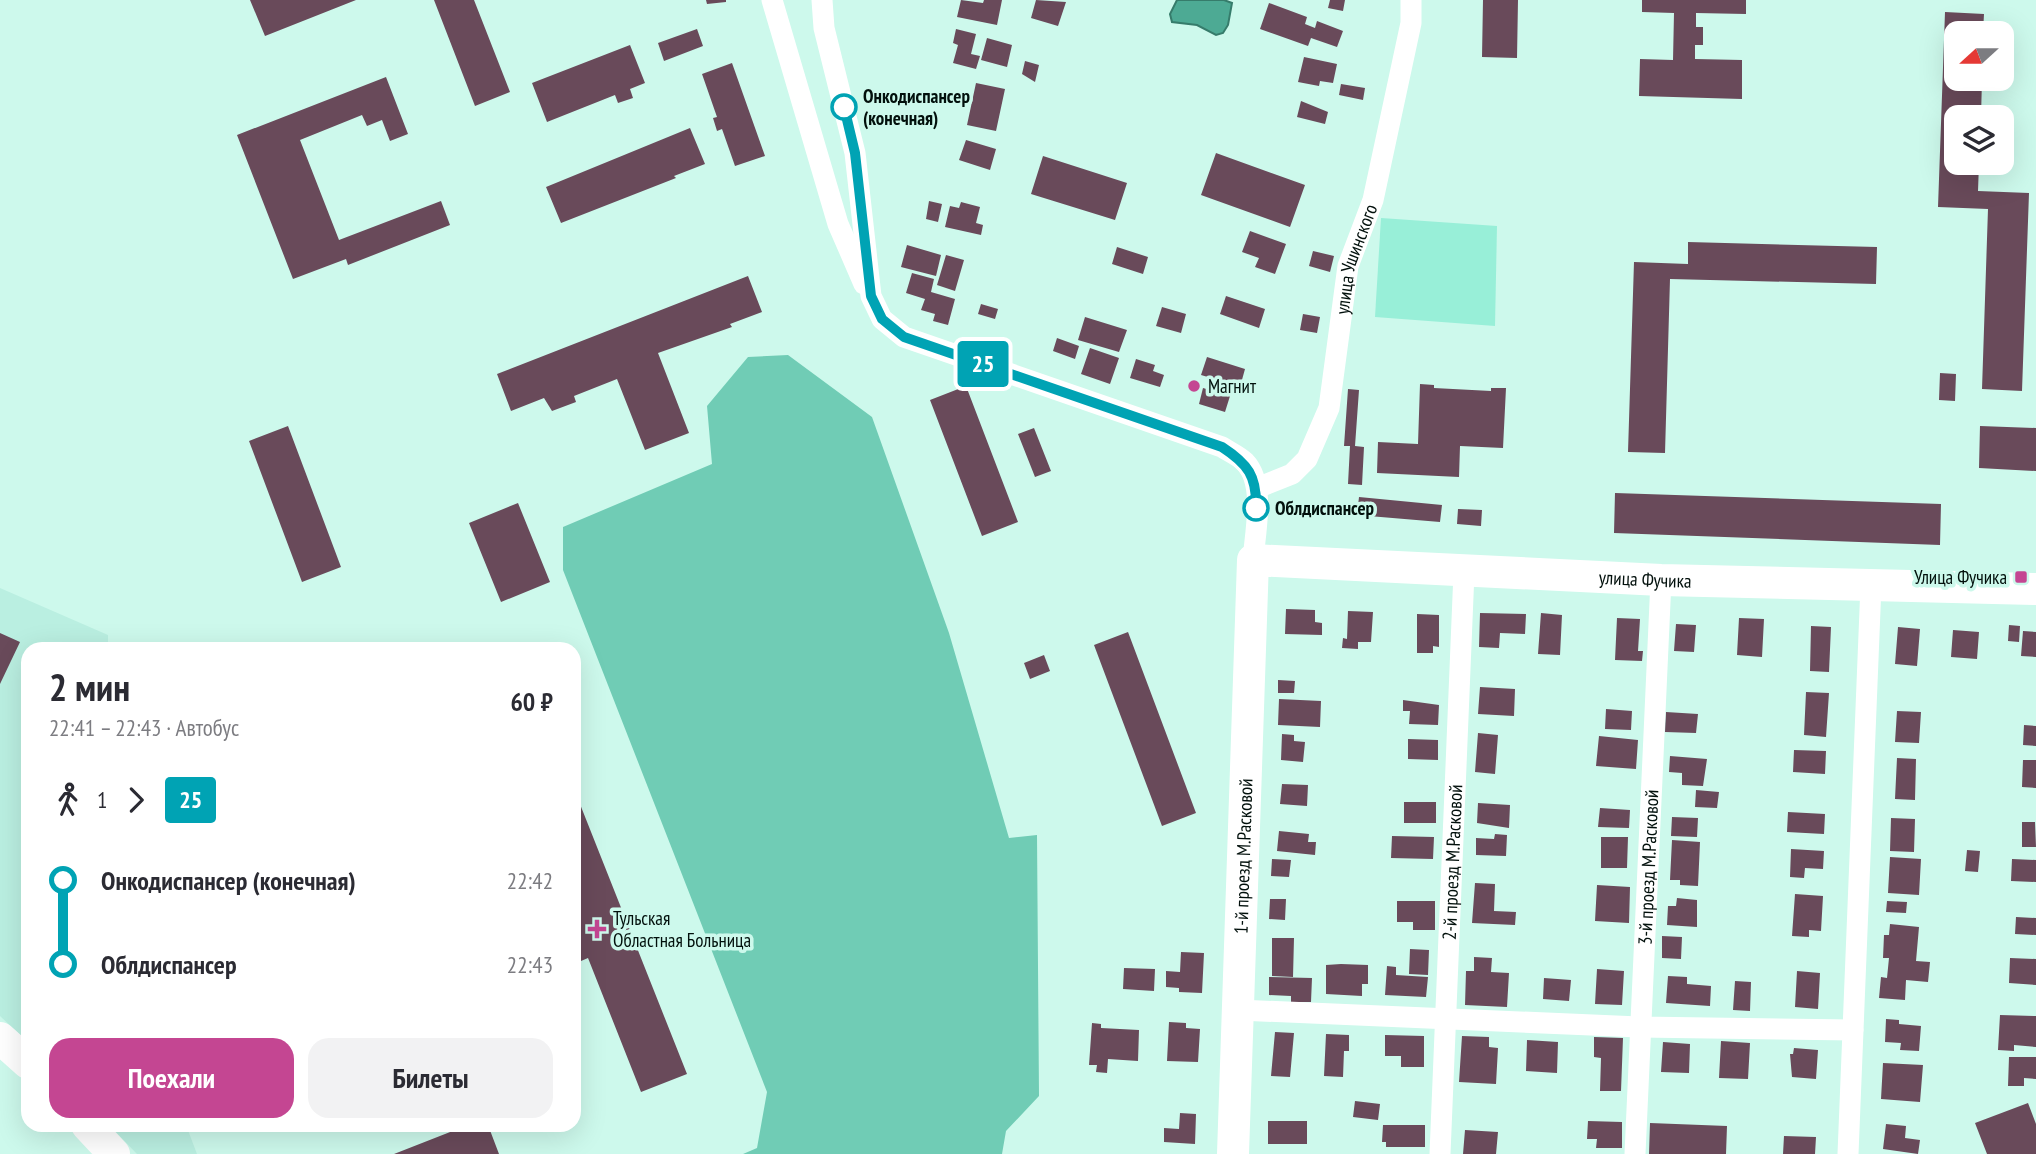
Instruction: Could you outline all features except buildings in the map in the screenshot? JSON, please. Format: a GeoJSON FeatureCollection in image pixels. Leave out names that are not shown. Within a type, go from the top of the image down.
{"type":"FeatureCollection","features":[{"type":"Feature","properties":{"kind":"street"},"geometry":{"type":"LineString","coordinates":[[772,0],[838,224],[854,266],[882,319],[904,337],[1222,447],[1244,461],[1251,470],[1257,488],[1253,560]]}},
{"type":"Feature","properties":{"kind":"street"},"geometry":{"type":"LineString","coordinates":[[822,0],[824,28],[855,153],[871,296]]}},
{"type":"Feature","properties":{"kind":"street","name":"улица Ушинского"},"geometry":{"type":"LineString","coordinates":[[1257,488],[1292,474],[1307,459],[1329,408],[1348,266],[1373,200],[1411,23],[1411,0]]}},
{"type":"Feature","properties":{"kind":"street","name":"улица Фучика"},"geometry":{"type":"LineString","coordinates":[[1253,560],[1661,580],[2036,589]]}},
{"type":"Feature","properties":{"kind":"street","name":"1-й проезд М.Расковой"},"geometry":{"type":"LineString","coordinates":[[1233,1154],[1253,560]]}},
{"type":"Feature","properties":{"kind":"street","name":"2-й проезд М.Расковой"},"geometry":{"type":"LineString","coordinates":[[1440,1154],[1464,572]]}},
{"type":"Feature","properties":{"kind":"street","name":"3-й проезд М.Расковой"},"geometry":{"type":"LineString","coordinates":[[1635,1154],[1661,580]]}},
{"type":"Feature","properties":{"kind":"street"},"geometry":{"type":"LineString","coordinates":[[1848,1154],[1871,585]]}},
{"type":"Feature","properties":{"kind":"street"},"geometry":{"type":"LineString","coordinates":[[1238,1010],[1639,1027],[1853,1030]]}},
{"type":"Feature","properties":{"kind":"street"},"geometry":{"type":"LineString","coordinates":[[0,1038],[21,1057]]}},
{"type":"Feature","properties":{"kind":"street"},"geometry":{"type":"LineString","coordinates":[[94,1132],[114,1154]]}},
{"type":"Feature","properties":{"kind":"shaded area"},"geometry":{"type":"Polygon","coordinates":[[[1177,0],[1224,0],[1232,3],[1228,25],[1223,33],[1216,35],[1197,25],[1172,22],[1170,14],[1177,0]]]}},
{"type":"Feature","properties":{"kind":"shaded area"},"geometry":{"type":"Polygon","coordinates":[[[1381,218],[1497,226],[1495,326],[1375,317],[1381,218]]]}},
{"type":"Feature","properties":{"kind":"shaded area"},"geometry":{"type":"Polygon","coordinates":[[[788,355],[872,417],[949,633],[1009,838],[1037,835],[1039,1096],[1006,1131],[1002,1154],[743,1154],[757,1148],[767,1092],[563,570],[563,527],[712,464],[707,406],[748,357],[788,355]]]}},
{"type":"Feature","properties":{"kind":"shaded area"},"geometry":{"type":"Polygon","coordinates":[[[0,588],[108,635],[108,642],[21,642],[21,1036],[0,1016],[0,588]]]}},
{"type":"Feature","properties":{"kind":"shaded area"},"geometry":{"type":"Polygon","coordinates":[[[116,1132],[189,1132],[197,1154],[137,1154],[116,1132]]]}},
{"type":"Feature","properties":{"kind":"bus line","name":"25"},"geometry":{"type":"LineString","coordinates":[[844,107],[855,153],[871,296],[882,319],[904,337],[1222,447],[1244,461],[1251,470],[1257,488],[1256,508]]}},
{"type":"Feature","properties":{"kind":"place","name":"Онкодиспансер (конечная)"},"geometry":{"type":"Point","coordinates":[844,107]}},
{"type":"Feature","properties":{"kind":"place","name":"Магнит"},"geometry":{"type":"Point","coordinates":[1194,386]}},
{"type":"Feature","properties":{"kind":"place","name":"Облдиспансер"},"geometry":{"type":"Point","coordinates":[1256,508]}},
{"type":"Feature","properties":{"kind":"place","name":"Улица Фучика"},"geometry":{"type":"Point","coordinates":[2021,577]}},
{"type":"Feature","properties":{"kind":"place","name":"Тульская Областная Больница"},"geometry":{"type":"Point","coordinates":[597,929]}}]}
